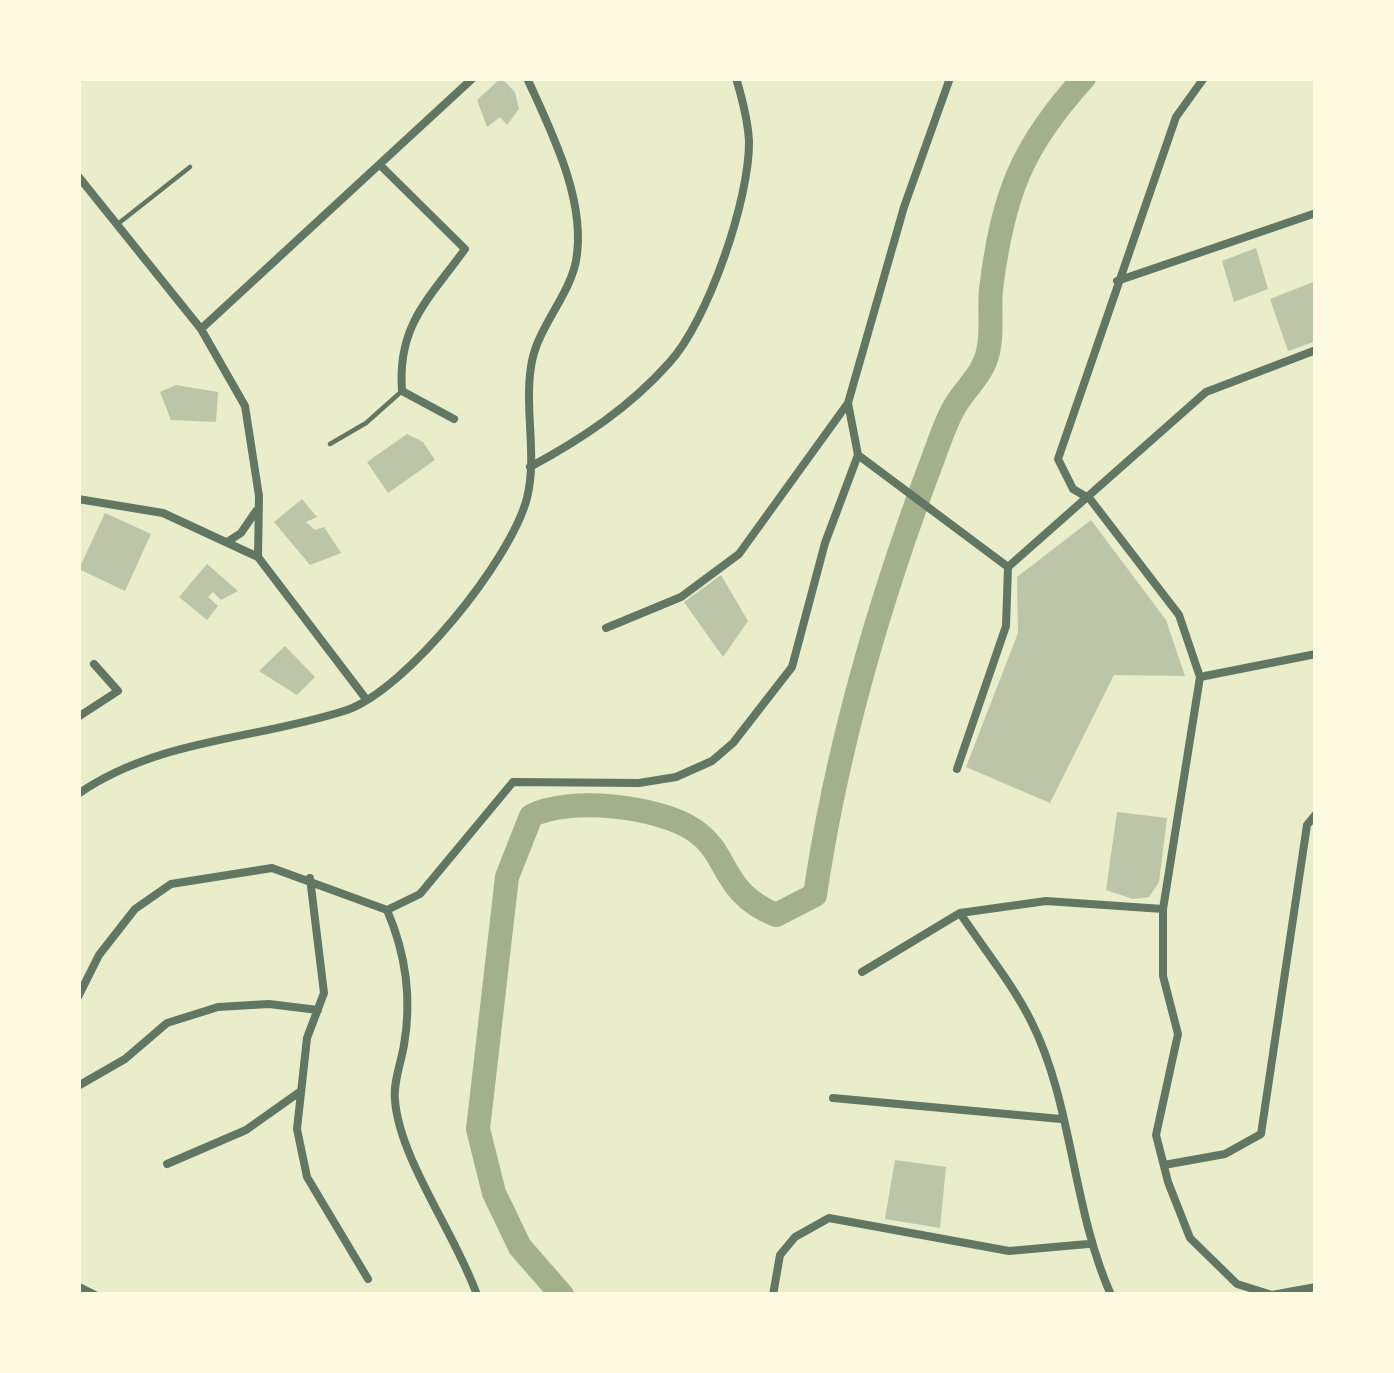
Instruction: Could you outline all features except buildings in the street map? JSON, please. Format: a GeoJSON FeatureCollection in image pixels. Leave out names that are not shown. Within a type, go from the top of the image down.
{"type":"FeatureCollection","features":[{"type":"Feature","properties":{"kind":"street"},"geometry":{"type":"LineString","coordinates":[[201,329],[473,78]]}},
{"type":"Feature","properties":{"kind":"street"},"geometry":{"type":"LineString","coordinates":[[78,794],[160,753],[350,709],[422,652],[491,571],[526,502],[532,360],[576,262],[575,212],[527,78]]}},
{"type":"Feature","properties":{"kind":"street"},"geometry":{"type":"LineString","coordinates":[[530,467],[620,411],[673,360],[698,317],[743,183],[749,142],[736,78]]}},
{"type":"Feature","properties":{"kind":"street"},"geometry":{"type":"LineString","coordinates":[[606,628],[681,597],[739,554],[848,403],[904,207],[950,78]]}},
{"type":"Feature","properties":{"kind":"street"},"geometry":{"type":"LineString","coordinates":[[1204,78],[1177,117],[1116,281],[1058,459],[1073,489],[1090,500],[1179,615],[1200,677],[1163,909],[1163,976],[1178,1034],[1156,1135],[1164,1165],[1190,1238],[1237,1284],[1272,1294],[1316,1288]]}},
{"type":"Feature","properties":{"kind":"street"},"geometry":{"type":"LineString","coordinates":[[380,164],[465,248],[405,331],[400,360],[402,391],[454,419]]}},
{"type":"Feature","properties":{"kind":"street"},"geometry":{"type":"LineString","coordinates":[[78,176],[201,329],[245,406],[259,504],[258,557]]}},
{"type":"Feature","properties":{"kind":"street"},"geometry":{"type":"LineString","coordinates":[[1116,281],[1316,213]]}},
{"type":"Feature","properties":{"kind":"street"},"geometry":{"type":"LineString","coordinates":[[957,769],[1006,626],[1008,567],[1090,500],[1206,392],[1316,350]]}},
{"type":"Feature","properties":{"kind":"street"},"geometry":{"type":"LineString","coordinates":[[387,910],[420,894],[513,782],[639,783],[676,778],[712,761],[733,743],[792,667],[825,543],[858,455],[848,403]]}},
{"type":"Feature","properties":{"kind":"street"},"geometry":{"type":"LineString","coordinates":[[858,455],[1008,567]]}},
{"type":"Feature","properties":{"kind":"street"},"geometry":{"type":"LineString","coordinates":[[78,499],[163,513],[258,557],[366,699]]}},
{"type":"Feature","properties":{"kind":"street"},"geometry":{"type":"LineString","coordinates":[[227,542],[247,528],[259,504]]}},
{"type":"Feature","properties":{"kind":"street"},"geometry":{"type":"LineString","coordinates":[[1200,677],[1316,655]]}},
{"type":"Feature","properties":{"kind":"street"},"geometry":{"type":"LineString","coordinates":[[78,717],[118,691],[94,664]]}},
{"type":"Feature","properties":{"kind":"street"},"geometry":{"type":"LineString","coordinates":[[1164,1165],[1226,1154],[1261,1134],[1307,826],[1316,814]]}},
{"type":"Feature","properties":{"kind":"street"},"geometry":{"type":"LineString","coordinates":[[78,997],[99,955],[135,909],[171,884],[272,868],[310,878],[387,910],[397,934],[411,1005],[394,1096],[402,1140],[459,1245],[477,1295]]}},
{"type":"Feature","properties":{"kind":"street"},"geometry":{"type":"LineString","coordinates":[[310,878],[324,993],[307,1038],[297,1129],[308,1177],[368,1280]]}},
{"type":"Feature","properties":{"kind":"street"},"geometry":{"type":"LineString","coordinates":[[862,972],[960,913],[1046,901],[1163,909]]}},
{"type":"Feature","properties":{"kind":"street"},"geometry":{"type":"LineString","coordinates":[[960,913],[1032,1022],[1061,1119],[1088,1244],[1111,1295]]}},
{"type":"Feature","properties":{"kind":"street"},"geometry":{"type":"LineString","coordinates":[[78,1086],[125,1059],[166,1023],[218,1006],[269,1004],[318,1010]]}},
{"type":"Feature","properties":{"kind":"street"},"geometry":{"type":"LineString","coordinates":[[167,1164],[246,1130],[301,1091]]}},
{"type":"Feature","properties":{"kind":"street"},"geometry":{"type":"LineString","coordinates":[[833,1098],[1061,1119]]}},
{"type":"Feature","properties":{"kind":"street"},"geometry":{"type":"LineString","coordinates":[[773,1295],[780,1255],[795,1237],[829,1218],[1009,1251],[1088,1244]]}},
{"type":"Feature","properties":{"kind":"street"},"geometry":{"type":"LineString","coordinates":[[78,1287],[94,1295]]}},
{"type":"Feature","properties":{"kind":"lane"},"geometry":{"type":"LineString","coordinates":[[117,224],[190,167]]}},
{"type":"Feature","properties":{"kind":"lane"},"geometry":{"type":"LineString","coordinates":[[330,444],[366,423],[402,391]]}},
{"type":"Feature","properties":{"kind":"waterway"},"geometry":{"type":"LineString","coordinates":[[562,1295],[520,1247],[494,1193],[478,1129],[507,877],[531,816],[590,805],[659,815],[706,840],[744,895],[776,915],[815,895],[848,728],[896,564],[946,424],[988,352],[991,289],[1009,199],[1030,150],[1084,78]]}}]}
